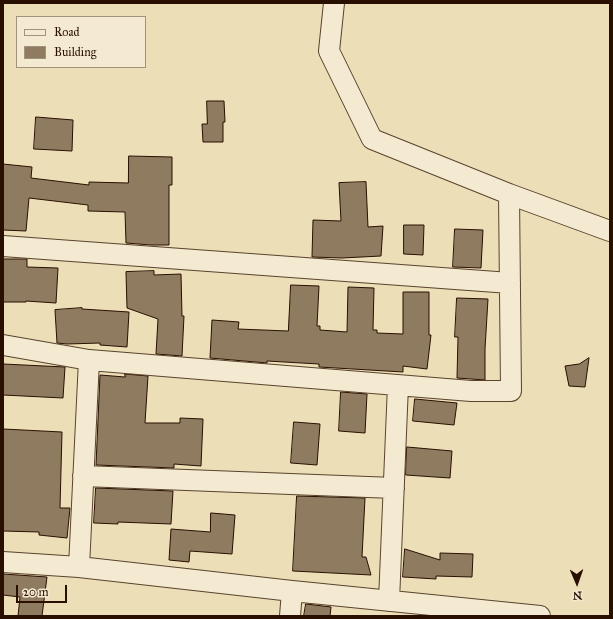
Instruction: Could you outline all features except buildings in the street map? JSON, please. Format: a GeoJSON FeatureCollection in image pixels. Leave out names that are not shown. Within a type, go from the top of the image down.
{"type":"FeatureCollection","features":[{"type":"Feature","properties":{"kind":"street"},"geometry":{"type":"LineString","coordinates":[[334,3],[329,50],[372,139],[509,194],[610,231]]}},
{"type":"Feature","properties":{"kind":"street"},"geometry":{"type":"LineString","coordinates":[[3,345],[89,360],[471,391],[511,391],[509,194]]}},
{"type":"Feature","properties":{"kind":"street"},"geometry":{"type":"LineString","coordinates":[[3,246],[510,283]]}},
{"type":"Feature","properties":{"kind":"street"},"geometry":{"type":"LineString","coordinates":[[79,567],[89,360]]}},
{"type":"Feature","properties":{"kind":"street"},"geometry":{"type":"LineString","coordinates":[[389,601],[398,385]]}},
{"type":"Feature","properties":{"kind":"street"},"geometry":{"type":"LineString","coordinates":[[83,476],[394,488]]}},
{"type":"Feature","properties":{"kind":"street"},"geometry":{"type":"LineString","coordinates":[[3,562],[79,567],[292,591],[540,616]]}},
{"type":"Feature","properties":{"kind":"street"},"geometry":{"type":"LineString","coordinates":[[290,616],[292,591]]}}]}
